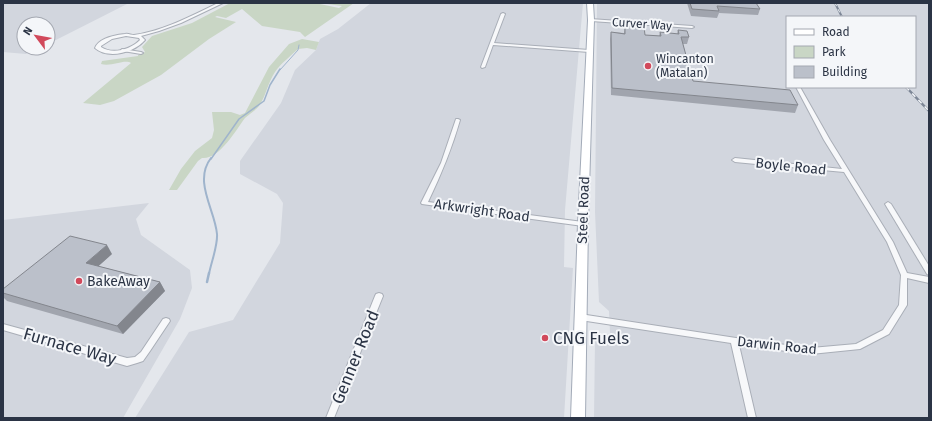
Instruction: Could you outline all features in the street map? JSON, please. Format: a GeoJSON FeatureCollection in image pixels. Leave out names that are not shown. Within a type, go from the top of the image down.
{"type":"FeatureCollection","features":[{"type":"Feature","properties":{"kind":"main road","name":"Steel Road"},"geometry":{"type":"LineString","coordinates":[[578,418],[583,224],[591,20],[590,3]]}},
{"type":"Feature","properties":{"kind":"street"},"geometry":{"type":"LineString","coordinates":[[139,44],[122,50],[109,52],[98,48],[101,43],[110,38],[148,32],[175,23],[221,3]]}},
{"type":"Feature","properties":{"kind":"street"},"geometry":{"type":"LineString","coordinates":[[122,50],[140,52],[137,48],[139,44],[149,35],[195,19],[226,3]]}},
{"type":"Feature","properties":{"kind":"street"},"geometry":{"type":"LineString","coordinates":[[483,67],[503,14]]}},
{"type":"Feature","properties":{"kind":"street","name":"Curver Way"},"geometry":{"type":"LineString","coordinates":[[591,20],[692,27]]}},
{"type":"Feature","properties":{"kind":"street"},"geometry":{"type":"LineString","coordinates":[[131,35],[137,35],[143,39]]}},
{"type":"Feature","properties":{"kind":"street"},"geometry":{"type":"LineString","coordinates":[[492,44],[589,51]]}},
{"type":"Feature","properties":{"kind":"street","name":"Darwin Road"},"geometry":{"type":"LineString","coordinates":[[580,318],[811,351],[858,347],[886,332],[903,305],[904,275],[890,242],[846,171],[799,88]]}},
{"type":"Feature","properties":{"kind":"street","name":"Arkwright Road"},"geometry":{"type":"LineString","coordinates":[[458,120],[454,135],[436,180],[424,203],[583,224]]}},
{"type":"Feature","properties":{"kind":"street","name":"Boyle Road"},"geometry":{"type":"LineString","coordinates":[[735,160],[846,171]]}},
{"type":"Feature","properties":{"kind":"street"},"geometry":{"type":"LineString","coordinates":[[888,204],[929,272]]}},
{"type":"Feature","properties":{"kind":"street"},"geometry":{"type":"LineString","coordinates":[[904,275],[929,280]]}},
{"type":"Feature","properties":{"kind":"street","name":"Genner Road"},"geometry":{"type":"LineString","coordinates":[[330,418],[379,296]]}},
{"type":"Feature","properties":{"kind":"street","name":"Furnace Way"},"geometry":{"type":"LineString","coordinates":[[3,327],[127,362],[138,360],[144,355],[153,338],[166,321]]}},
{"type":"Feature","properties":{"kind":"street"},"geometry":{"type":"LineString","coordinates":[[734,341],[752,418]]}},
{"type":"Feature","properties":{"kind":"shaded area"},"geometry":{"type":"Polygon","coordinates":[[[3,3],[129,3],[56,40],[56,16],[16,16],[16,53],[3,52],[3,3]]]}},
{"type":"Feature","properties":{"kind":"shaded area"},"geometry":{"type":"Polygon","coordinates":[[[371,3],[583,3],[565,210],[564,267],[573,268],[564,418],[135,418],[189,332],[233,320],[280,243],[283,203],[277,194],[240,174],[240,161],[281,103],[295,70],[316,50],[320,39],[338,29],[371,3]]]}},
{"type":"Feature","properties":{"kind":"shaded area"},"geometry":{"type":"Polygon","coordinates":[[[597,3],[929,3],[929,418],[594,418],[595,341],[610,333],[609,311],[599,302],[595,212],[597,3]]]}},
{"type":"Feature","properties":{"kind":"shaded area"},"geometry":{"type":"Polygon","coordinates":[[[149,203],[136,219],[141,235],[190,270],[192,288],[180,319],[123,418],[3,418],[3,220],[149,203]]]}},
{"type":"Feature","properties":{"kind":"green space"},"geometry":{"type":"Polygon","coordinates":[[[230,3],[315,3],[339,8],[342,6],[320,3],[354,3],[305,37],[300,32],[262,26],[242,9],[226,18],[217,16],[215,17],[236,22],[209,39],[161,75],[114,101],[100,105],[83,103],[131,63],[125,62],[105,65],[101,64],[102,61],[138,56],[145,52],[142,47],[152,36],[192,23],[230,3]]]}},
{"type":"Feature","properties":{"kind":"green space"},"geometry":{"type":"Polygon","coordinates":[[[302,39],[319,42],[316,50],[307,48],[298,49],[299,48],[283,63],[273,76],[259,106],[245,118],[221,149],[215,154],[202,158],[198,161],[177,190],[169,190],[181,169],[195,151],[212,138],[214,130],[212,112],[231,112],[240,115],[245,113],[269,67],[289,44],[302,39]]]}},
{"type":"Feature","properties":{"kind":"building"},"geometry":{"type":"Polygon","coordinates":[[[690,3],[756,3],[760,9],[717,6],[719,11],[692,9],[690,3]]]}},
{"type":"Feature","properties":{"kind":"building","name":"Wincanton (Matalan)"},"geometry":{"type":"Polygon","coordinates":[[[625,26],[644,27],[645,35],[661,36],[660,32],[679,34],[678,30],[687,31],[689,37],[681,37],[693,81],[790,90],[798,105],[612,88],[611,32],[625,34],[625,26]]]}},
{"type":"Feature","properties":{"kind":"building","name":"BakeAway"},"geometry":{"type":"Polygon","coordinates":[[[70,236],[107,245],[86,263],[160,282],[117,326],[3,293],[3,289],[70,236]]]}},
{"type":"Feature","properties":{"kind":"waterway"},"geometry":{"type":"LineString","coordinates":[[280,70],[298,50],[299,45]]}},
{"type":"Feature","properties":{"kind":"waterway"},"geometry":{"type":"LineString","coordinates":[[211,159],[239,119],[264,101],[270,85],[280,69]]}},
{"type":"Feature","properties":{"kind":"waterway"},"geometry":{"type":"LineString","coordinates":[[209,274],[217,238],[215,225],[204,186],[206,167],[211,158]]}},
{"type":"Feature","properties":{"kind":"waterway"},"geometry":{"type":"LineString","coordinates":[[207,282],[209,273]]}},
{"type":"Feature","properties":{"kind":"railway"},"geometry":{"type":"LineString","coordinates":[[835,3],[842,16]]}},
{"type":"Feature","properties":{"kind":"railway"},"geometry":{"type":"LineString","coordinates":[[907,88],[929,111]]}},
{"type":"Feature","properties":{"kind":"place","name":"Wincanton (Matalan)"},"geometry":{"type":"Point","coordinates":[648,66]}},
{"type":"Feature","properties":{"kind":"place","name":"BakeAway"},"geometry":{"type":"Point","coordinates":[79,281]}},
{"type":"Feature","properties":{"kind":"place","name":"CNG Fuels"},"geometry":{"type":"Point","coordinates":[545,338]}}]}
